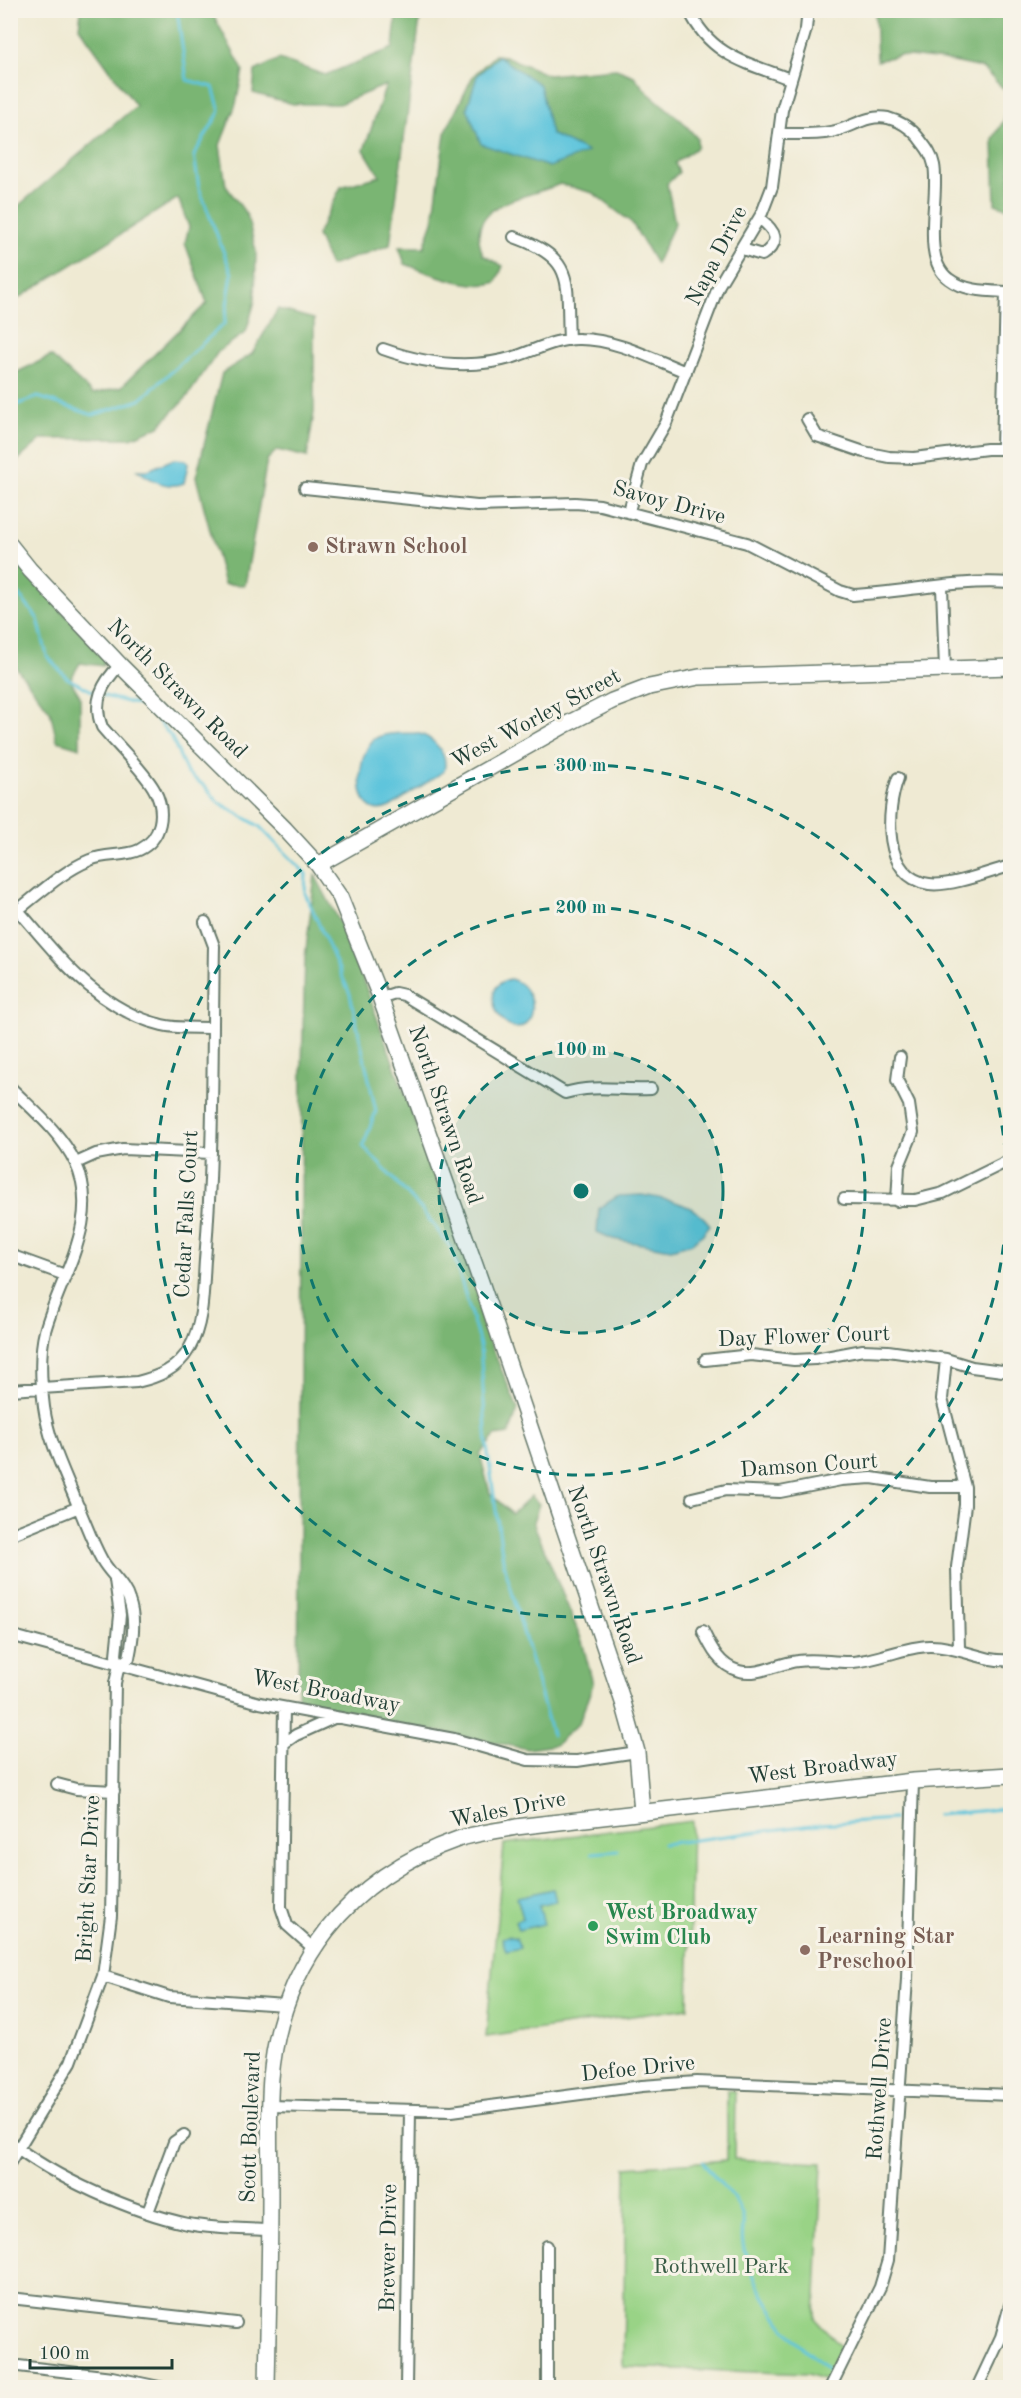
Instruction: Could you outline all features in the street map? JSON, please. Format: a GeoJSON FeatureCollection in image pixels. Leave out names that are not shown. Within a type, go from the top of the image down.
{"type":"FeatureCollection","features":[{"type":"Feature","properties":{"kind":"street"},"geometry":{"type":"LineString","coordinates":[[689,10],[708,40],[726,55],[790,79]]}},
{"type":"Feature","properties":{"kind":"street","name":"Napa Drive"},"geometry":{"type":"LineString","coordinates":[[629,510],[642,464],[666,423],[719,285],[759,218],[772,187],[782,110],[806,29],[808,10]]}},
{"type":"Feature","properties":{"kind":"street"},"geometry":{"type":"LineString","coordinates":[[780,134],[833,132],[873,117],[889,118],[903,124],[928,148],[933,163],[933,254],[939,268],[947,278],[960,286],[973,290],[1008,292],[1006,449],[914,458],[890,457],[853,449],[817,436],[807,419]]}},
{"type":"Feature","properties":{"kind":"street"},"geometry":{"type":"LineString","coordinates":[[742,249],[762,255],[773,248],[775,239],[771,228],[759,218]]}},
{"type":"Feature","properties":{"kind":"street"},"geometry":{"type":"LineString","coordinates":[[514,237],[539,245],[552,254],[562,267],[566,279],[569,340]]}},
{"type":"Feature","properties":{"kind":"street"},"geometry":{"type":"LineString","coordinates":[[383,349],[420,360],[470,364],[512,357],[549,344],[569,340],[607,343],[686,372]]}},
{"type":"Feature","properties":{"kind":"street","name":"Savoy Drive"},"geometry":{"type":"LineString","coordinates":[[305,488],[477,506],[575,503],[629,510],[695,532],[747,543],[840,591],[853,595],[942,587],[962,582],[1011,583]]}},
{"type":"Feature","properties":{"kind":"street","name":"North Strawn Road"},"geometry":{"type":"LineString","coordinates":[[10,545],[30,570],[120,665],[318,865],[340,897],[380,998],[485,1294],[623,1702],[637,1752],[642,1812]]}},
{"type":"Feature","properties":{"kind":"street"},"geometry":{"type":"LineString","coordinates":[[942,587],[945,669]]}},
{"type":"Feature","properties":{"kind":"street"},"geometry":{"type":"LineString","coordinates":[[120,665],[106,679],[100,691],[98,717],[102,727],[155,790],[161,811],[160,825],[152,841],[138,851],[92,858],[70,869],[14,905],[81,982],[108,1004],[164,1026],[213,1028]]}},
{"type":"Feature","properties":{"kind":"street","name":"West Worley Street"},"geometry":{"type":"LineString","coordinates":[[318,865],[567,724],[612,701],[649,687],[699,677],[1011,667]]}},
{"type":"Feature","properties":{"kind":"street"},"geometry":{"type":"LineString","coordinates":[[898,778],[892,795],[892,846],[896,861],[905,873],[917,881],[930,885],[1011,866]]}},
{"type":"Feature","properties":{"kind":"street","name":"Cedar Falls Court"},"geometry":{"type":"LineString","coordinates":[[10,1390],[137,1382],[156,1378],[180,1361],[190,1348],[201,1309],[211,1153],[214,946],[206,922]]}},
{"type":"Feature","properties":{"kind":"street"},"geometry":{"type":"LineString","coordinates":[[380,998],[395,993],[404,995],[565,1093],[600,1086],[624,1091],[651,1089]]}},
{"type":"Feature","properties":{"kind":"street"},"geometry":{"type":"LineString","coordinates":[[897,1201],[899,1166],[913,1132],[909,1104],[897,1080],[900,1057]]}},
{"type":"Feature","properties":{"kind":"street"},"geometry":{"type":"LineString","coordinates":[[10,1087],[65,1145],[76,1163],[85,1192],[86,1210],[82,1229],[45,1332],[42,1389],[50,1435],[79,1507],[10,1535]]}},
{"type":"Feature","properties":{"kind":"street"},"geometry":{"type":"LineString","coordinates":[[76,1163],[115,1149],[211,1153]]}},
{"type":"Feature","properties":{"kind":"street"},"geometry":{"type":"LineString","coordinates":[[844,1199],[897,1201],[943,1193],[1011,1160]]}},
{"type":"Feature","properties":{"kind":"street"},"geometry":{"type":"LineString","coordinates":[[10,1255],[64,1275]]}},
{"type":"Feature","properties":{"kind":"street","name":"Day Flower Court"},"geometry":{"type":"LineString","coordinates":[[705,1360],[751,1355],[794,1360],[815,1359],[863,1350],[946,1359],[972,1368],[1011,1372]]}},
{"type":"Feature","properties":{"kind":"street"},"geometry":{"type":"LineString","coordinates":[[946,1359],[942,1399],[965,1487],[957,1567],[959,1648]]}},
{"type":"Feature","properties":{"kind":"street","name":"Damson Court"},"geometry":{"type":"LineString","coordinates":[[692,1498],[726,1490],[780,1491],[841,1480],[872,1478],[930,1487],[965,1487]]}},
{"type":"Feature","properties":{"kind":"street","name":"Bright Star Drive"},"geometry":{"type":"LineString","coordinates":[[10,2162],[71,2062],[103,1976],[111,1916],[115,1683],[119,1665],[116,1655],[120,1615],[115,1580],[91,1539],[79,1507]]}},
{"type":"Feature","properties":{"kind":"street"},"geometry":{"type":"LineString","coordinates":[[703,1631],[719,1659],[728,1666],[752,1672],[798,1661],[853,1662],[905,1648],[932,1646],[959,1648],[1000,1661],[1011,1660]]}},
{"type":"Feature","properties":{"kind":"street","name":"West Broadway"},"geometry":{"type":"LineString","coordinates":[[10,1635],[284,1708],[454,1739],[528,1760],[577,1761],[637,1752]]}},
{"type":"Feature","properties":{"kind":"street"},"geometry":{"type":"LineString","coordinates":[[284,1708],[281,1907],[286,1925],[313,1948]]}},
{"type":"Feature","properties":{"kind":"street"},"geometry":{"type":"LineString","coordinates":[[283,1744],[305,1730],[336,1717]]}},
{"type":"Feature","properties":{"kind":"street","name":"West Broadway"},"geometry":{"type":"LineString","coordinates":[[642,1812],[913,1781],[1011,1775]]}},
{"type":"Feature","properties":{"kind":"street","name":"Rothwell Drive"},"geometry":{"type":"LineString","coordinates":[[830,2388],[880,2287],[888,2260],[900,2090],[913,1781]]}},
{"type":"Feature","properties":{"kind":"street"},"geometry":{"type":"LineString","coordinates":[[57,1784],[76,1790],[114,1791]]}},
{"type":"Feature","properties":{"kind":"street","name":"Wales Drive"},"geometry":{"type":"LineString","coordinates":[[313,1948],[357,1896],[406,1861],[430,1850],[460,1838],[516,1827],[642,1812]]}},
{"type":"Feature","properties":{"kind":"street","name":"Scott Boulevard"},"geometry":{"type":"LineString","coordinates":[[265,2386],[270,2230],[270,2106],[274,2054],[285,2005],[313,1948]]}},
{"type":"Feature","properties":{"kind":"street"},"geometry":{"type":"LineString","coordinates":[[103,1976],[169,1997],[285,2005]]}},
{"type":"Feature","properties":{"kind":"street","name":"Defoe Drive"},"geometry":{"type":"LineString","coordinates":[[270,2106],[452,2111],[642,2086],[697,2082],[1011,2095]]}},
{"type":"Feature","properties":{"kind":"street","name":"Brewer Drive"},"geometry":{"type":"LineString","coordinates":[[406,2388],[410,2110]]}},
{"type":"Feature","properties":{"kind":"street"},"geometry":{"type":"LineString","coordinates":[[148,2212],[174,2142],[184,2135]]}},
{"type":"Feature","properties":{"kind":"street"},"geometry":{"type":"LineString","coordinates":[[10,2142],[87,2188],[148,2212],[187,2224],[270,2230]]}},
{"type":"Feature","properties":{"kind":"street"},"geometry":{"type":"LineString","coordinates":[[547,2246],[547,2388]]}},
{"type":"Feature","properties":{"kind":"street"},"geometry":{"type":"LineString","coordinates":[[10,2298],[236,2323]]}},
{"type":"Feature","properties":{"kind":"street"},"geometry":{"type":"LineString","coordinates":[[980,2387],[1001,2337],[1011,2305]]}},
{"type":"Feature","properties":{"kind":"street"},"geometry":{"type":"LineString","coordinates":[[10,2365],[112,2377],[164,2388]]}},
{"type":"Feature","properties":{"kind":"green space"},"geometry":{"type":"Polygon","coordinates":[[[81,11],[211,11],[243,70],[236,104],[220,145],[226,186],[247,215],[256,251],[255,301],[246,332],[218,352],[187,397],[159,426],[131,438],[42,439],[11,466],[11,375],[51,356],[93,394],[121,387],[207,303],[185,243],[189,227],[178,198],[11,303],[11,212],[136,106],[79,27],[81,11]]]}},
{"type":"Feature","properties":{"kind":"green space"},"geometry":{"type":"Polygon","coordinates":[[[393,11],[421,11],[390,245],[330,266],[317,235],[341,187],[380,176],[364,150],[386,85],[339,104],[293,104],[253,93],[255,71],[279,59],[325,75],[393,48],[396,17],[393,11]]]}},
{"type":"Feature","properties":{"kind":"green space"},"geometry":{"type":"Polygon","coordinates":[[[875,11],[1010,11],[1010,209],[995,204],[993,139],[1004,120],[1008,93],[982,68],[944,60],[899,55],[877,61],[875,11]]]}},
{"type":"Feature","properties":{"kind":"green space"},"geometry":{"type":"Polygon","coordinates":[[[495,55],[505,56],[548,75],[616,69],[634,76],[647,92],[682,121],[697,138],[697,147],[675,163],[679,172],[667,184],[675,223],[656,264],[632,223],[593,193],[560,184],[501,205],[489,213],[481,223],[479,237],[483,255],[503,266],[496,282],[463,283],[405,264],[399,247],[424,247],[433,222],[445,133],[473,76],[495,55]]]}},
{"type":"Feature","properties":{"kind":"green space"},"geometry":{"type":"Polygon","coordinates":[[[278,309],[314,319],[314,412],[307,457],[277,450],[267,460],[245,585],[224,584],[196,477],[222,373],[252,354],[278,309]]]}},
{"type":"Feature","properties":{"kind":"green space"},"geometry":{"type":"Polygon","coordinates":[[[10,552],[104,658],[103,666],[80,663],[70,680],[80,696],[80,748],[57,741],[50,711],[11,661],[10,552]]]}},
{"type":"Feature","properties":{"kind":"green space"},"geometry":{"type":"Polygon","coordinates":[[[315,875],[348,938],[480,1301],[482,1324],[518,1409],[509,1434],[495,1436],[480,1454],[490,1493],[512,1514],[531,1496],[539,1504],[533,1522],[582,1641],[593,1684],[579,1723],[555,1745],[528,1749],[298,1705],[302,1068],[305,958],[315,875]]]}},
{"type":"Feature","properties":{"kind":"green space","name":"West Broadway Swim Club"},"geometry":{"type":"Polygon","coordinates":[[[692,1821],[688,2008],[486,2037],[504,1844],[692,1821]]]}},
{"type":"Feature","properties":{"kind":"green space","name":"Rothwell Park"},"geometry":{"type":"Polygon","coordinates":[[[727,2090],[735,2091],[734,2159],[822,2163],[815,2318],[843,2349],[826,2380],[808,2374],[623,2367],[626,2167],[727,2160],[727,2090]]]}},
{"type":"Feature","properties":{"kind":"water"},"geometry":{"type":"Polygon","coordinates":[[[498,56],[540,85],[551,134],[588,152],[549,167],[481,144],[467,108],[477,76],[498,56]]]}},
{"type":"Feature","properties":{"kind":"water"},"geometry":{"type":"Polygon","coordinates":[[[174,459],[186,460],[188,464],[184,483],[178,485],[165,485],[137,470],[148,470],[174,459]]]}},
{"type":"Feature","properties":{"kind":"water"},"geometry":{"type":"Polygon","coordinates":[[[416,733],[428,738],[438,746],[444,758],[444,771],[390,807],[377,810],[368,805],[360,782],[361,768],[370,743],[382,735],[416,733]]]}},
{"type":"Feature","properties":{"kind":"water"},"geometry":{"type":"Polygon","coordinates":[[[510,979],[517,981],[530,997],[530,1017],[518,1028],[503,1021],[494,1002],[494,992],[499,984],[510,979]]]}},
{"type":"Feature","properties":{"kind":"water"},"geometry":{"type":"Polygon","coordinates":[[[642,1195],[689,1207],[710,1225],[692,1243],[671,1249],[613,1239],[597,1232],[599,1208],[618,1196],[642,1195]]]}},
{"type":"Feature","properties":{"kind":"water"},"geometry":{"type":"Polygon","coordinates":[[[553,1889],[556,1901],[539,1905],[544,1924],[518,1930],[515,1921],[523,1918],[517,1897],[553,1889]]]}},
{"type":"Feature","properties":{"kind":"water"},"geometry":{"type":"Polygon","coordinates":[[[508,1936],[516,1938],[520,1948],[506,1951],[502,1938],[508,1936]]]}},
{"type":"Feature","properties":{"kind":"waterway"},"geometry":{"type":"LineString","coordinates":[[10,407],[38,397],[93,415],[140,400],[224,324],[232,274],[199,188],[194,155],[220,111],[213,87],[187,80],[177,10]]}},
{"type":"Feature","properties":{"kind":"waterway"},"geometry":{"type":"LineString","coordinates":[[10,584],[38,619],[47,656],[67,678],[98,694]]}},
{"type":"Feature","properties":{"kind":"waterway"},"geometry":{"type":"LineString","coordinates":[[104,696],[147,707],[172,738],[187,773],[206,787],[218,802],[259,826],[306,874],[305,893],[350,994],[376,1111],[363,1146],[422,1210],[452,1249],[480,1345],[487,1446],[503,1560],[552,1735]]}},
{"type":"Feature","properties":{"kind":"waterway"},"geometry":{"type":"LineString","coordinates":[[937,1815],[1010,1808]]}},
{"type":"Feature","properties":{"kind":"waterway"},"geometry":{"type":"LineString","coordinates":[[663,1844],[820,1824],[894,1819]]}},
{"type":"Feature","properties":{"kind":"waterway"},"geometry":{"type":"LineString","coordinates":[[592,1853],[618,1851]]}},
{"type":"Feature","properties":{"kind":"waterway"},"geometry":{"type":"LineString","coordinates":[[703,2162],[740,2209],[743,2218],[742,2239],[746,2256],[772,2309],[796,2341],[830,2372]]}},
{"type":"Feature","properties":{"kind":"place","name":"Strawn School"},"geometry":{"type":"Point","coordinates":[313,547]}},
{"type":"Feature","properties":{"kind":"place","name":"West Broadway Swim Club"},"geometry":{"type":"Point","coordinates":[593,1926]}},
{"type":"Feature","properties":{"kind":"place","name":"Learning Star Preschool"},"geometry":{"type":"Point","coordinates":[805,1950]}}]}
